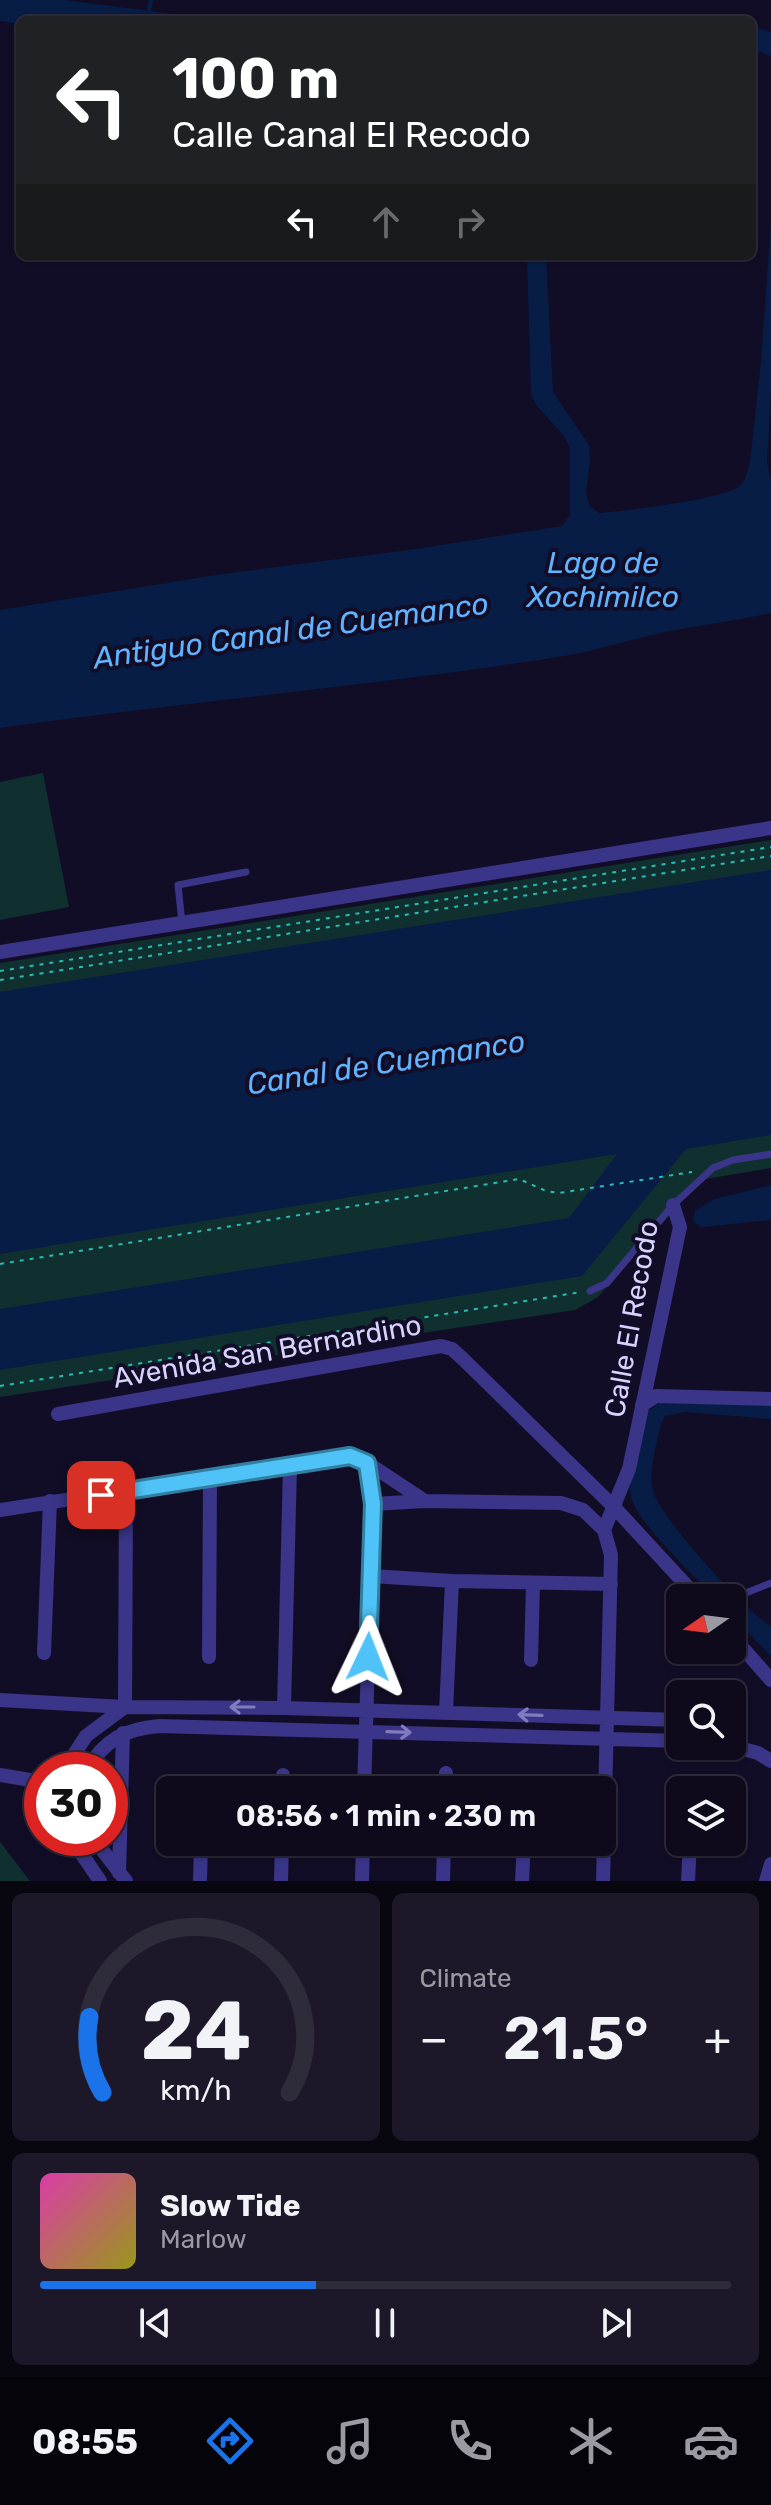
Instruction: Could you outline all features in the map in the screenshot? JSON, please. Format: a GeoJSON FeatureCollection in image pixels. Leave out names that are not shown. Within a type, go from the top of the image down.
{"type":"FeatureCollection","features":[{"type":"Feature","properties":{"kind":"street"},"geometry":{"type":"LineString","coordinates":[[0,952],[771,828]]}},
{"type":"Feature","properties":{"kind":"street","name":"Calle El Recodo"},"geometry":{"type":"LineString","coordinates":[[604,1530],[629,1469],[680,1227],[673,1205]]}},
{"type":"Feature","properties":{"kind":"street","name":"Avenida San Bernardino"},"geometry":{"type":"LineString","coordinates":[[58,1414],[441,1346],[452,1349],[462,1358],[614,1507]]}},
{"type":"Feature","properties":{"kind":"street"},"geometry":{"type":"LineString","coordinates":[[642,1405],[661,1396],[771,1399]]}},
{"type":"Feature","properties":{"kind":"street"},"geometry":{"type":"LineString","coordinates":[[0,1510],[350,1456],[367,1463],[425,1501]]}},
{"type":"Feature","properties":{"kind":"street"},"geometry":{"type":"LineString","coordinates":[[364,1776],[373,1504],[367,1463]]}},
{"type":"Feature","properties":{"kind":"street"},"geometry":{"type":"LineString","coordinates":[[284,1708],[290,1466]]}},
{"type":"Feature","properties":{"kind":"street"},"geometry":{"type":"LineString","coordinates":[[209,1657],[210,1478]]}},
{"type":"Feature","properties":{"kind":"street"},"geometry":{"type":"LineString","coordinates":[[125,1707],[126,1492]]}},
{"type":"Feature","properties":{"kind":"street"},"geometry":{"type":"LineString","coordinates":[[44,1653],[50,1501]]}},
{"type":"Feature","properties":{"kind":"street"},"geometry":{"type":"LineString","coordinates":[[373,1504],[425,1501],[561,1503],[583,1510],[604,1530],[611,1555],[611,1584],[603,1881]]}},
{"type":"Feature","properties":{"kind":"street"},"geometry":{"type":"LineString","coordinates":[[614,1507],[685,1584]]}},
{"type":"Feature","properties":{"kind":"street"},"geometry":{"type":"LineString","coordinates":[[371,1576],[533,1584],[611,1584]]}},
{"type":"Feature","properties":{"kind":"street"},"geometry":{"type":"LineString","coordinates":[[446,1712],[452,1581]]}},
{"type":"Feature","properties":{"kind":"street"},"geometry":{"type":"LineString","coordinates":[[531,1660],[533,1584]]}},
{"type":"Feature","properties":{"kind":"street"},"geometry":{"type":"LineString","coordinates":[[746,1652],[771,1680]]}},
{"type":"Feature","properties":{"kind":"street"},"geometry":{"type":"LineString","coordinates":[[0,1700],[125,1707],[284,1708],[666,1720]]}},
{"type":"Feature","properties":{"kind":"street"},"geometry":{"type":"LineString","coordinates":[[76,1752],[86,1736],[125,1707]]}},
{"type":"Feature","properties":{"kind":"street"},"geometry":{"type":"LineString","coordinates":[[99,1752],[123,1733],[135,1728],[159,1726],[666,1741]]}},
{"type":"Feature","properties":{"kind":"street"},"geometry":{"type":"LineString","coordinates":[[123,1733],[123,1877]]}},
{"type":"Feature","properties":{"kind":"street"},"geometry":{"type":"LineString","coordinates":[[746,1750],[771,1761]]}},
{"type":"Feature","properties":{"kind":"street"},"geometry":{"type":"LineString","coordinates":[[0,1775],[24,1779]]}},
{"type":"Feature","properties":{"kind":"street"},"geometry":{"type":"LineString","coordinates":[[83,1856],[100,1881]]}},
{"type":"Feature","properties":{"kind":"street"},"geometry":{"type":"LineString","coordinates":[[107,1856],[123,1877]]}},
{"type":"Feature","properties":{"kind":"street"},"geometry":{"type":"LineString","coordinates":[[200,1881],[201,1856]]}},
{"type":"Feature","properties":{"kind":"street"},"geometry":{"type":"LineString","coordinates":[[281,1881],[282,1856]]}},
{"type":"Feature","properties":{"kind":"street"},"geometry":{"type":"LineString","coordinates":[[362,1881],[363,1856]]}},
{"type":"Feature","properties":{"kind":"street"},"geometry":{"type":"LineString","coordinates":[[443,1881],[444,1856]]}},
{"type":"Feature","properties":{"kind":"street"},"geometry":{"type":"LineString","coordinates":[[522,1881],[523,1856]]}},
{"type":"Feature","properties":{"kind":"street"},"geometry":{"type":"LineString","coordinates":[[688,1881],[689,1856]]}},
{"type":"Feature","properties":{"kind":"street"},"geometry":{"type":"LineString","coordinates":[[766,1881],[771,1864]]}},
{"type":"Feature","properties":{"kind":"lane"},"geometry":{"type":"LineString","coordinates":[[182,923],[178,885],[246,872]]}},
{"type":"Feature","properties":{"kind":"lane","name":"Calle El Recodo"},"geometry":{"type":"LineString","coordinates":[[673,1205],[713,1168],[733,1160],[771,1154]]}},
{"type":"Feature","properties":{"kind":"lane"},"geometry":{"type":"LineString","coordinates":[[590,1291],[607,1283],[673,1205]]}},
{"type":"Feature","properties":{"kind":"lane"},"geometry":{"type":"LineString","coordinates":[[746,1593],[771,1583]]}},
{"type":"Feature","properties":{"kind":"path"},"geometry":{"type":"LineString","coordinates":[[0,971],[771,847]]}},
{"type":"Feature","properties":{"kind":"path"},"geometry":{"type":"LineString","coordinates":[[0,980],[771,856]]}},
{"type":"Feature","properties":{"kind":"path"},"geometry":{"type":"LineString","coordinates":[[0,1264],[519,1179],[546,1191],[559,1193],[713,1168]]}},
{"type":"Feature","properties":{"kind":"path"},"geometry":{"type":"LineString","coordinates":[[0,1386],[590,1291]]}},
{"type":"Feature","properties":{"kind":"green space"},"geometry":{"type":"Polygon","coordinates":[[[43,773],[69,907],[0,920],[0,782],[43,773]]]}},
{"type":"Feature","properties":{"kind":"green space"},"geometry":{"type":"Polygon","coordinates":[[[771,840],[771,1168],[700,1180],[598,1297],[575,1310],[0,1397],[0,963],[771,840]]]}},
{"type":"Feature","properties":{"kind":"green space"},"geometry":{"type":"Polygon","coordinates":[[[0,1842],[30,1881],[0,1881],[0,1842]]]}},
{"type":"Feature","properties":{"kind":"water"},"geometry":{"type":"Polygon","coordinates":[[[0,0],[65,0],[187,16],[16,16],[16,23],[0,21],[0,0]]]}},
{"type":"Feature","properties":{"kind":"water"},"geometry":{"type":"Polygon","coordinates":[[[756,27],[771,32],[771,56],[756,50],[756,27]]]}},
{"type":"Feature","properties":{"kind":"water","name":"Lago de Xochimilco"},"geometry":{"type":"Polygon","coordinates":[[[771,223],[771,393],[767,462],[771,481],[771,613],[494,667],[0,728],[0,610],[216,575],[562,526],[570,515],[570,448],[531,395],[527,260],[546,260],[553,392],[589,445],[586,491],[589,506],[599,513],[696,500],[740,486],[750,463],[771,223]]]}},
{"type":"Feature","properties":{"kind":"water","name":"Canal de Cuemanco"},"geometry":{"type":"Polygon","coordinates":[[[771,870],[771,1135],[686,1149],[582,1276],[0,1370],[0,1309],[569,1218],[617,1154],[0,1254],[0,992],[771,870]]]}},
{"type":"Feature","properties":{"kind":"water"},"geometry":{"type":"Polygon","coordinates":[[[771,1185],[771,1220],[702,1227],[693,1222],[695,1211],[714,1199],[771,1185]]]}},
{"type":"Feature","properties":{"kind":"water"},"geometry":{"type":"Polygon","coordinates":[[[660,1403],[771,1403],[771,1419],[685,1412],[665,1416],[661,1423],[652,1474],[653,1491],[671,1522],[725,1584],[701,1584],[655,1535],[631,1497],[635,1454],[647,1412],[660,1403]]]}},
{"type":"Feature","properties":{"kind":"water"},"geometry":{"type":"Polygon","coordinates":[[[746,1606],[771,1626],[771,1656],[746,1630],[746,1606]]]}},
{"type":"Feature","properties":{"kind":"waterway"},"geometry":{"type":"LineString","coordinates":[[148,16],[151,0]]}},
{"type":"Feature","properties":{"kind":"route"},"geometry":{"type":"LineString","coordinates":[[101,1495],[350,1456],[360,1458],[367,1463],[371,1476],[373,1504],[368,1657]]}},
{"type":"Feature","properties":{"kind":"water label","name":"Antiguo Canal de Cuemanco"},"geometry":{"type":"Point","coordinates":[291,631]}}]}
